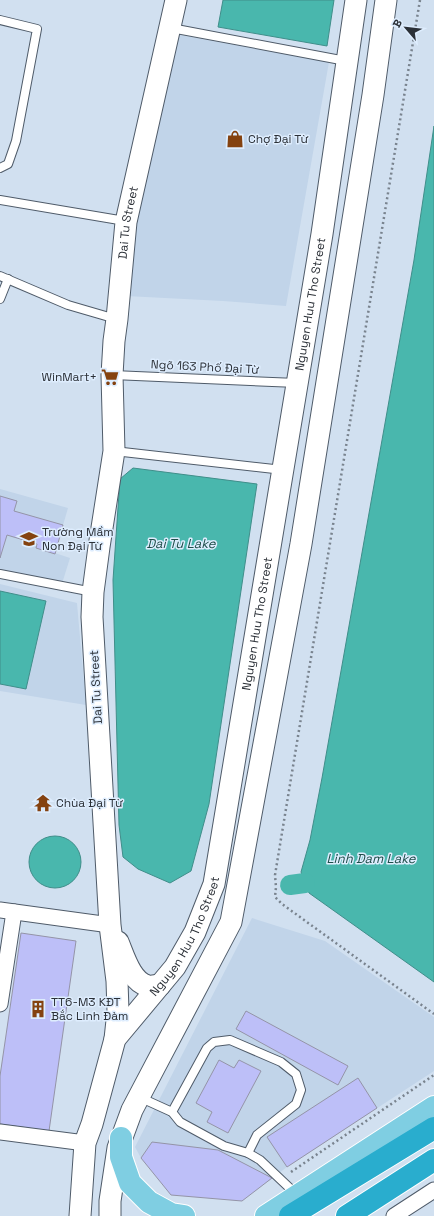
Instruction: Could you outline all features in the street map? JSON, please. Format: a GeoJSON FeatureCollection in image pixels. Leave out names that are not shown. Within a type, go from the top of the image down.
{"type":"FeatureCollection","features":[{"type":"Feature","properties":{"kind":"highway"},"geometry":{"type":"LineString","coordinates":[[290,1216],[434,1128]]}},
{"type":"Feature","properties":{"kind":"highway"},"geometry":{"type":"LineString","coordinates":[[347,1216],[434,1160]]}},
{"type":"Feature","properties":{"kind":"main road","name":"Dai Tu Street"},"geometry":{"type":"LineString","coordinates":[[116,1039],[118,1010],[117,982],[110,925],[92,618],[93,592],[98,547],[114,451],[112,375],[126,222],[176,0]]}},
{"type":"Feature","properties":{"kind":"main road","name":"Nguyen Huu Tho Street"},"geometry":{"type":"LineString","coordinates":[[80,1216],[85,1143],[92,1124],[116,1039],[175,967],[195,932],[214,884],[322,234],[356,0]]}},
{"type":"Feature","properties":{"kind":"main road"},"geometry":{"type":"LineString","coordinates":[[110,1216],[111,1193],[118,1148],[132,1110],[231,922],[298,560],[373,95],[386,0]]}},
{"type":"Feature","properties":{"kind":"main road"},"geometry":{"type":"LineString","coordinates":[[293,410],[322,414]]}},
{"type":"Feature","properties":{"kind":"main road"},"geometry":{"type":"LineString","coordinates":[[110,925],[133,975],[137,980],[148,986],[160,985]]}},
{"type":"Feature","properties":{"kind":"main road"},"geometry":{"type":"LineString","coordinates":[[266,1216],[290,1189],[393,1134],[434,1107]]}},
{"type":"Feature","properties":{"kind":"main road"},"geometry":{"type":"LineString","coordinates":[[121,1138],[121,1157],[130,1183],[149,1202],[171,1214],[184,1216]]}},
{"type":"Feature","properties":{"kind":"street"},"geometry":{"type":"LineString","coordinates":[[0,1004],[7,911],[110,925]]}},
{"type":"Feature","properties":{"kind":"street"},"geometry":{"type":"LineString","coordinates":[[0,1132],[85,1143]]}},
{"type":"Feature","properties":{"kind":"street"},"geometry":{"type":"LineString","coordinates":[[394,1216],[434,1190]]}},
{"type":"Feature","properties":{"kind":"lane"},"geometry":{"type":"LineString","coordinates":[[0,20],[37,29],[16,142],[8,164],[0,168]]}},
{"type":"Feature","properties":{"kind":"lane"},"geometry":{"type":"LineString","coordinates":[[169,28],[347,61]]}},
{"type":"Feature","properties":{"kind":"lane"},"geometry":{"type":"LineString","coordinates":[[0,200],[126,222]]}},
{"type":"Feature","properties":{"kind":"lane"},"geometry":{"type":"LineString","coordinates":[[0,276],[68,305],[117,319]]}},
{"type":"Feature","properties":{"kind":"lane"},"geometry":{"type":"LineString","coordinates":[[0,299],[8,279]]}},
{"type":"Feature","properties":{"kind":"lane","name":"Ngõ 163 Phố Đại Từ"},"geometry":{"type":"LineString","coordinates":[[112,375],[298,383]]}},
{"type":"Feature","properties":{"kind":"lane"},"geometry":{"type":"LineString","coordinates":[[114,451],[284,470]]}},
{"type":"Feature","properties":{"kind":"lane"},"geometry":{"type":"LineString","coordinates":[[0,574],[93,592]]}},
{"type":"Feature","properties":{"kind":"lane"},"geometry":{"type":"LineString","coordinates":[[172,1112],[207,1048],[214,1042],[230,1040],[281,1062],[296,1074],[301,1090],[296,1104],[257,1135],[248,1153]]}},
{"type":"Feature","properties":{"kind":"lane"},"geometry":{"type":"LineString","coordinates":[[139,1096],[172,1112],[180,1122],[224,1146],[248,1153],[260,1160],[290,1189]]}},
{"type":"Feature","properties":{"kind":"path"},"geometry":{"type":"LineString","coordinates":[[420,0],[275,874],[275,897],[282,904],[434,1014]]}},
{"type":"Feature","properties":{"kind":"path"},"geometry":{"type":"LineString","coordinates":[[290,1189],[291,1172],[434,1075]]}},
{"type":"Feature","properties":{"kind":"shaded area","name":"Chợ Đại Từ"},"geometry":{"type":"Polygon","coordinates":[[[179,35],[329,62],[286,306],[126,296],[135,216],[179,35]]]}},
{"type":"Feature","properties":{"kind":"shaded area","name":"Trường Mầm Non Đại Từ"},"geometry":{"type":"Polygon","coordinates":[[[0,489],[68,508],[55,553],[70,558],[60,590],[0,572],[0,489]]]}},
{"type":"Feature","properties":{"kind":"shaded area"},"geometry":{"type":"Polygon","coordinates":[[[0,584],[77,603],[86,705],[0,691],[0,584]]]}},
{"type":"Feature","properties":{"kind":"shaded area"},"geometry":{"type":"Polygon","coordinates":[[[252,918],[325,941],[434,1017],[434,1071],[287,1167],[242,1201],[141,1158],[135,1147],[252,918]]]}},
{"type":"Feature","properties":{"kind":"water"},"geometry":{"type":"Polygon","coordinates":[[[223,0],[334,0],[327,46],[218,27],[223,0]]]}},
{"type":"Feature","properties":{"kind":"water","name":"Linh Dam Lake"},"geometry":{"type":"Polygon","coordinates":[[[434,126],[434,982],[309,893],[301,872],[310,840],[322,778],[414,260],[434,126]]]}},
{"type":"Feature","properties":{"kind":"water","name":"Dai Tu Lake"},"geometry":{"type":"Polygon","coordinates":[[[133,468],[257,484],[209,804],[191,871],[170,883],[138,869],[123,857],[119,825],[113,580],[120,479],[133,468]]]}},
{"type":"Feature","properties":{"kind":"water"},"geometry":{"type":"Polygon","coordinates":[[[0,591],[46,601],[26,689],[0,684],[0,591]]]}},
{"type":"Feature","properties":{"kind":"water"},"geometry":{"type":"Polygon","coordinates":[[[55,836],[69,840],[77,848],[81,862],[77,876],[69,884],[55,888],[41,884],[33,876],[29,862],[33,848],[41,840],[55,836]]]}},
{"type":"Feature","properties":{"kind":"building"},"geometry":{"type":"Polygon","coordinates":[[[0,496],[17,501],[14,511],[63,525],[55,554],[36,548],[37,544],[7,535],[0,558],[0,496]]]}},
{"type":"Feature","properties":{"kind":"building","name":"TT6-M3 KĐT Bắc Linh Đàm"},"geometry":{"type":"Polygon","coordinates":[[[21,933],[76,941],[49,1131],[0,1124],[0,1076],[21,933]]]}},
{"type":"Feature","properties":{"kind":"building"},"geometry":{"type":"Polygon","coordinates":[[[246,1011],[348,1066],[338,1085],[236,1029],[246,1011]]]}},
{"type":"Feature","properties":{"kind":"building"},"geometry":{"type":"Polygon","coordinates":[[[219,1060],[234,1068],[239,1060],[261,1071],[228,1133],[207,1122],[212,1112],[196,1103],[219,1060]]]}},
{"type":"Feature","properties":{"kind":"building"},"geometry":{"type":"Polygon","coordinates":[[[358,1078],[377,1108],[287,1167],[267,1137],[358,1078]]]}},
{"type":"Feature","properties":{"kind":"building"},"geometry":{"type":"Polygon","coordinates":[[[152,1142],[218,1150],[272,1178],[242,1201],[171,1195],[141,1158],[152,1142]]]}},
{"type":"Feature","properties":{"kind":"waterway"},"geometry":{"type":"LineString","coordinates":[[290,885],[305,883]]}},
{"type":"Feature","properties":{"kind":"place","name":"Chợ Đại Từ"},"geometry":{"type":"Point","coordinates":[235,139]}},
{"type":"Feature","properties":{"kind":"place","name":"WinMart+"},"geometry":{"type":"Point","coordinates":[110,377]}},
{"type":"Feature","properties":{"kind":"place","name":"Trường Mầm Non Đại Từ"},"geometry":{"type":"Point","coordinates":[29,539]}},
{"type":"Feature","properties":{"kind":"place","name":"Chùa Đại Từ"},"geometry":{"type":"Point","coordinates":[43,803]}},
{"type":"Feature","properties":{"kind":"place","name":"TT6-M3 KĐT Bắc Linh Đàm"},"geometry":{"type":"Point","coordinates":[38,1009]}}]}
